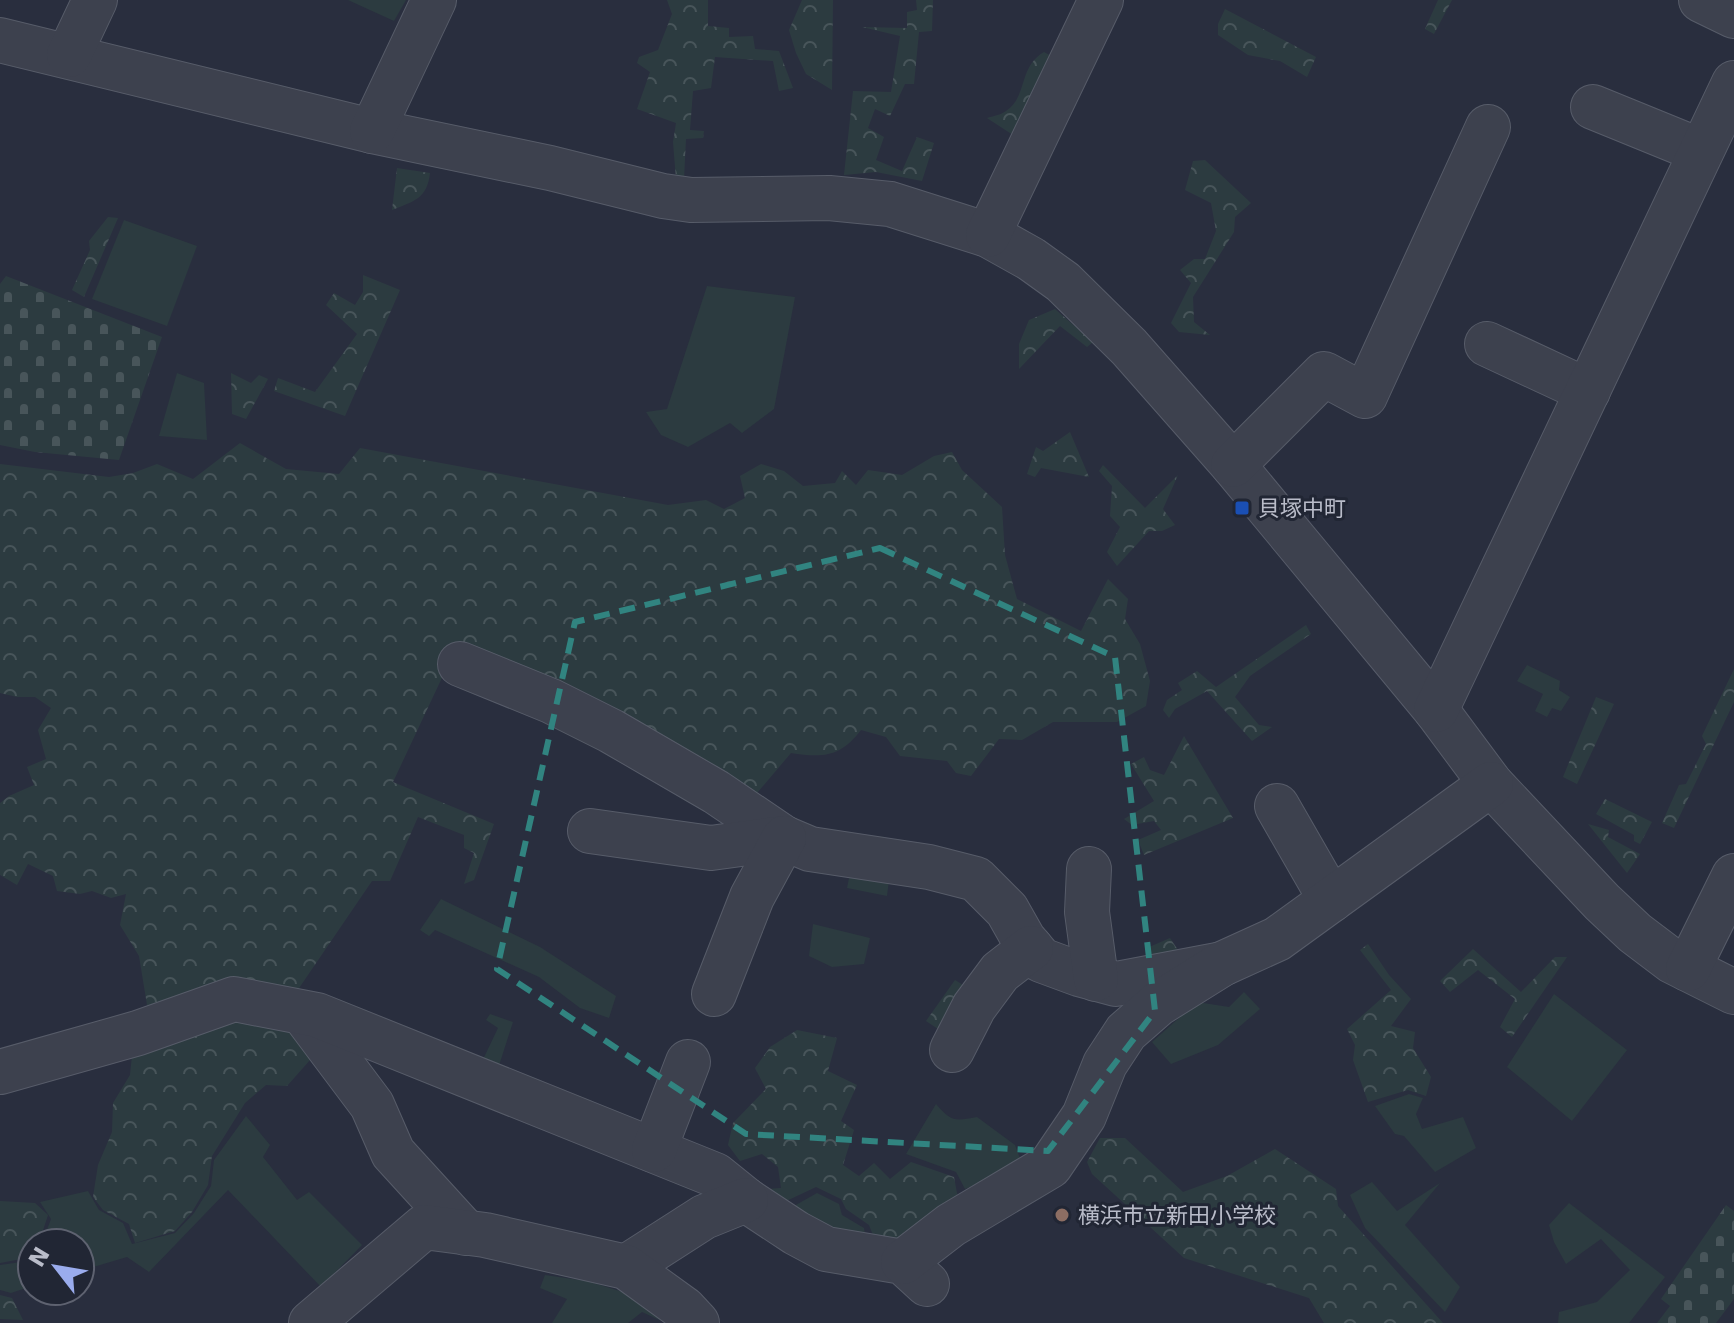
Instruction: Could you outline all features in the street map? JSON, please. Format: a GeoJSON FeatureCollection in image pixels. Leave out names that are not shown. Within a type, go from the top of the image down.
{"type":"FeatureCollection","features":[{"type":"Feature","properties":{"kind":"street"},"geometry":{"type":"LineString","coordinates":[[69,55],[95,0]]}},
{"type":"Feature","properties":{"kind":"street"},"geometry":{"type":"LineString","coordinates":[[372,131],[434,0]]}},
{"type":"Feature","properties":{"kind":"street"},"geometry":{"type":"LineString","coordinates":[[988,235],[1101,0]]}},
{"type":"Feature","properties":{"kind":"street"},"geometry":{"type":"LineString","coordinates":[[1701,0],[1734,16]]}},
{"type":"Feature","properties":{"kind":"street"},"geometry":{"type":"LineString","coordinates":[[0,40],[372,131],[550,168],[663,196],[691,200],[829,198],[890,204],[988,235],[1031,259],[1063,282],[1129,347],[1233,465],[1436,710],[1491,784],[1602,902],[1635,933],[1672,961],[1734,992]]}},
{"type":"Feature","properties":{"kind":"street"},"geometry":{"type":"LineString","coordinates":[[1436,710],[1734,83]]}},
{"type":"Feature","properties":{"kind":"street"},"geometry":{"type":"LineString","coordinates":[[1593,107],[1701,151]]}},
{"type":"Feature","properties":{"kind":"street"},"geometry":{"type":"LineString","coordinates":[[1233,465],[1324,374],[1365,396],[1488,127]]}},
{"type":"Feature","properties":{"kind":"street"},"geometry":{"type":"LineString","coordinates":[[1487,344],[1588,391]]}},
{"type":"Feature","properties":{"kind":"street"},"geometry":{"type":"LineString","coordinates":[[460,664],[551,701],[611,731],[716,792],[784,838],[810,849],[929,867],[976,879],[1007,910],[1041,960],[1116,984],[1222,964]]}},
{"type":"Feature","properties":{"kind":"street"},"geometry":{"type":"LineString","coordinates":[[0,1072],[138,1033],[234,999],[317,1015],[715,1175],[746,1200],[826,1249],[915,1273],[951,1225],[1050,1166],[1084,1116],[1105,1064],[1126,1032],[1158,1004],[1222,964],[1277,939],[1491,784]]}},
{"type":"Feature","properties":{"kind":"street"},"geometry":{"type":"LineString","coordinates":[[1277,806],[1331,900]]}},
{"type":"Feature","properties":{"kind":"street"},"geometry":{"type":"LineString","coordinates":[[590,831],[711,848],[784,838]]}},
{"type":"Feature","properties":{"kind":"street"},"geometry":{"type":"LineString","coordinates":[[714,994],[752,897],[784,838]]}},
{"type":"Feature","properties":{"kind":"street"},"geometry":{"type":"LineString","coordinates":[[1089,869],[1087,912],[1096,979]]}},
{"type":"Feature","properties":{"kind":"street"},"geometry":{"type":"LineString","coordinates":[[1688,969],[1734,876]]}},
{"type":"Feature","properties":{"kind":"street"},"geometry":{"type":"LineString","coordinates":[[952,1050],[974,1007],[1000,972],[1031,948]]}},
{"type":"Feature","properties":{"kind":"street"},"geometry":{"type":"LineString","coordinates":[[303,1013],[372,1105],[393,1153],[466,1233]]}},
{"type":"Feature","properties":{"kind":"street"},"geometry":{"type":"LineString","coordinates":[[654,1150],[688,1062]]}},
{"type":"Feature","properties":{"kind":"street"},"geometry":{"type":"LineString","coordinates":[[626,1267],[704,1217],[746,1200]]}},
{"type":"Feature","properties":{"kind":"street"},"geometry":{"type":"LineString","coordinates":[[311,1323],[424,1227],[626,1267],[684,1309],[697,1323]]}},
{"type":"Feature","properties":{"kind":"highlighted area"},"geometry":{"type":"Polygon","coordinates":[[[880,548],[1115,657],[1155,1011],[1048,1151],[746,1134],[497,969],[575,622],[880,548]]]}},
{"type":"Feature","properties":{"kind":"green space"},"geometry":{"type":"Polygon","coordinates":[[[348,0],[406,0],[394,21],[348,0]]]}},
{"type":"Feature","properties":{"kind":"green space"},"geometry":{"type":"Polygon","coordinates":[[[667,0],[708,0],[708,26],[729,28],[729,37],[753,36],[755,49],[779,51],[793,88],[779,91],[773,61],[715,57],[711,88],[693,91],[690,130],[704,131],[703,138],[686,139],[684,179],[676,179],[673,142],[676,123],[637,109],[650,72],[637,63],[639,57],[658,50],[672,14],[667,0]]]}},
{"type":"Feature","properties":{"kind":"green space"},"geometry":{"type":"Polygon","coordinates":[[[802,0],[833,0],[832,90],[806,74],[796,53],[789,30],[802,0]]]}},
{"type":"Feature","properties":{"kind":"green space"},"geometry":{"type":"Polygon","coordinates":[[[916,0],[933,0],[932,31],[919,32],[914,84],[905,84],[890,116],[875,109],[868,128],[884,137],[876,160],[902,171],[917,137],[934,143],[922,181],[876,172],[844,175],[853,91],[891,92],[900,36],[862,27],[907,28],[907,12],[917,10],[916,0]]]}},
{"type":"Feature","properties":{"kind":"green space"},"geometry":{"type":"Polygon","coordinates":[[[1438,0],[1452,0],[1434,34],[1425,29],[1438,0]]]}},
{"type":"Feature","properties":{"kind":"green space"},"geometry":{"type":"Polygon","coordinates":[[[1225,9],[1316,57],[1307,77],[1280,61],[1248,55],[1218,35],[1218,24],[1225,9]]]}},
{"type":"Feature","properties":{"kind":"green space"},"geometry":{"type":"Polygon","coordinates":[[[1044,52],[1053,57],[1013,135],[987,118],[1002,114],[1013,105],[1030,66],[1044,52]]]}},
{"type":"Feature","properties":{"kind":"green space"},"geometry":{"type":"Polygon","coordinates":[[[1205,160],[1251,203],[1235,217],[1234,232],[1193,297],[1194,322],[1210,335],[1179,332],[1171,323],[1191,283],[1180,270],[1194,259],[1205,259],[1216,231],[1211,203],[1185,190],[1193,161],[1205,160]]]}},
{"type":"Feature","properties":{"kind":"green space"},"geometry":{"type":"Polygon","coordinates":[[[397,168],[430,173],[422,194],[392,210],[397,168]]]}},
{"type":"Feature","properties":{"kind":"green space"},"geometry":{"type":"Polygon","coordinates":[[[108,217],[118,218],[84,297],[72,290],[90,250],[89,241],[108,217]]]}},
{"type":"Feature","properties":{"kind":"green space"},"geometry":{"type":"Polygon","coordinates":[[[124,220],[197,246],[167,326],[92,299],[124,220]]]}},
{"type":"Feature","properties":{"kind":"green space"},"geometry":{"type":"Polygon","coordinates":[[[363,275],[400,290],[345,416],[274,391],[278,378],[315,392],[357,334],[326,305],[334,293],[355,305],[363,292],[363,275]]]}},
{"type":"Feature","properties":{"kind":"green space"},"geometry":{"type":"Polygon","coordinates":[[[6,276],[162,337],[119,460],[35,452],[0,445],[0,284],[6,276]]]}},
{"type":"Feature","properties":{"kind":"green space"},"geometry":{"type":"Polygon","coordinates":[[[707,286],[795,297],[774,409],[742,433],[730,423],[688,447],[661,435],[646,412],[667,409],[707,286]]]}},
{"type":"Feature","properties":{"kind":"green space"},"geometry":{"type":"Polygon","coordinates":[[[1055,309],[1093,342],[1087,347],[1060,326],[1019,369],[1019,344],[1029,320],[1055,309]]]}},
{"type":"Feature","properties":{"kind":"green space"},"geometry":{"type":"Polygon","coordinates":[[[177,373],[204,383],[207,440],[159,436],[177,373]]]}},
{"type":"Feature","properties":{"kind":"green space"},"geometry":{"type":"Polygon","coordinates":[[[231,373],[251,383],[259,375],[268,379],[246,419],[232,414],[231,373]]]}},
{"type":"Feature","properties":{"kind":"green space"},"geometry":{"type":"Polygon","coordinates":[[[1070,432],[1089,477],[1041,468],[1035,477],[1027,474],[1036,447],[1043,451],[1070,432]]]}},
{"type":"Feature","properties":{"kind":"green space"},"geometry":{"type":"Polygon","coordinates":[[[240,443],[286,469],[339,474],[360,448],[668,505],[706,500],[724,509],[745,498],[740,476],[761,464],[784,471],[803,486],[835,483],[842,471],[856,485],[868,470],[902,475],[934,456],[952,452],[962,470],[1002,507],[1005,555],[1017,599],[1081,631],[1108,579],[1128,599],[1125,619],[1140,644],[1150,681],[1146,706],[1117,722],[1053,722],[1022,740],[999,739],[971,776],[956,773],[947,761],[900,756],[886,737],[861,730],[846,746],[830,754],[791,753],[752,799],[455,650],[393,782],[494,824],[474,880],[464,884],[474,853],[464,848],[464,835],[418,817],[390,881],[372,881],[295,994],[148,1011],[139,956],[120,925],[126,894],[111,898],[92,891],[80,894],[57,891],[53,876],[28,864],[17,885],[0,875],[0,803],[34,785],[27,767],[46,759],[38,730],[51,708],[35,697],[0,693],[0,464],[109,477],[133,473],[157,464],[193,479],[240,443]]]}},
{"type":"Feature","properties":{"kind":"green space"},"geometry":{"type":"Polygon","coordinates":[[[1103,465],[1145,508],[1178,475],[1163,509],[1175,525],[1162,531],[1149,531],[1117,566],[1107,552],[1120,527],[1110,516],[1112,486],[1099,471],[1103,465]]]}},
{"type":"Feature","properties":{"kind":"green space"},"geometry":{"type":"Polygon","coordinates":[[[1306,625],[1311,634],[1250,676],[1235,697],[1259,725],[1272,727],[1252,741],[1207,691],[1175,709],[1169,718],[1163,710],[1167,700],[1182,690],[1178,683],[1197,671],[1216,687],[1306,625]]]}},
{"type":"Feature","properties":{"kind":"green space"},"geometry":{"type":"Polygon","coordinates":[[[1527,665],[1560,681],[1559,690],[1570,697],[1561,711],[1552,708],[1547,717],[1535,711],[1543,694],[1517,681],[1527,665]]]}},
{"type":"Feature","properties":{"kind":"green space"},"geometry":{"type":"Polygon","coordinates":[[[1734,669],[1734,702],[1674,828],[1662,823],[1679,785],[1686,784],[1706,744],[1702,736],[1734,669]]]}},
{"type":"Feature","properties":{"kind":"green space"},"geometry":{"type":"Polygon","coordinates":[[[1596,697],[1614,704],[1577,784],[1563,777],[1596,697]]]}},
{"type":"Feature","properties":{"kind":"green space"},"geometry":{"type":"Polygon","coordinates":[[[1184,736],[1233,818],[1144,855],[1138,840],[1161,830],[1154,821],[1132,825],[1124,819],[1154,801],[1131,764],[1144,757],[1150,770],[1164,775],[1184,736]]]}},
{"type":"Feature","properties":{"kind":"green space"},"geometry":{"type":"Polygon","coordinates":[[[1605,799],[1652,822],[1640,844],[1634,841],[1634,835],[1596,814],[1605,799]]]}},
{"type":"Feature","properties":{"kind":"green space"},"geometry":{"type":"Polygon","coordinates":[[[1588,824],[1609,830],[1608,837],[1640,854],[1627,873],[1588,824]]]}},
{"type":"Feature","properties":{"kind":"green space"},"geometry":{"type":"Polygon","coordinates":[[[851,868],[890,873],[887,896],[847,888],[851,868]]]}},
{"type":"Feature","properties":{"kind":"green space"},"geometry":{"type":"Polygon","coordinates":[[[441,899],[540,947],[616,996],[609,1018],[580,1008],[539,977],[435,930],[429,936],[420,930],[441,899]]]}},
{"type":"Feature","properties":{"kind":"green space"},"geometry":{"type":"Polygon","coordinates":[[[813,924],[870,938],[864,964],[832,967],[809,956],[813,924]]]}},
{"type":"Feature","properties":{"kind":"green space"},"geometry":{"type":"Polygon","coordinates":[[[1170,938],[1180,953],[1152,967],[1147,948],[1170,938]]]}},
{"type":"Feature","properties":{"kind":"green space"},"geometry":{"type":"Polygon","coordinates":[[[1368,944],[1389,975],[1411,999],[1391,1026],[1415,1032],[1413,1048],[1431,1077],[1426,1096],[1408,1090],[1368,1102],[1353,1060],[1355,1045],[1347,1029],[1391,990],[1360,950],[1368,944]]]}},
{"type":"Feature","properties":{"kind":"green space"},"geometry":{"type":"Polygon","coordinates":[[[1473,949],[1521,992],[1555,957],[1567,957],[1512,1037],[1500,1027],[1515,999],[1478,970],[1450,992],[1440,981],[1473,949]]]}},
{"type":"Feature","properties":{"kind":"green space"},"geometry":{"type":"Polygon","coordinates":[[[955,980],[971,990],[947,1035],[926,1021],[955,980]]]}},
{"type":"Feature","properties":{"kind":"green space"},"geometry":{"type":"Polygon","coordinates":[[[1244,992],[1260,1009],[1218,1045],[1171,1064],[1152,1042],[1197,1002],[1229,1007],[1244,992]]]}},
{"type":"Feature","properties":{"kind":"green space"},"geometry":{"type":"Polygon","coordinates":[[[1554,994],[1627,1050],[1572,1121],[1507,1067],[1554,994]]]}},
{"type":"Feature","properties":{"kind":"green space"},"geometry":{"type":"Polygon","coordinates":[[[490,1014],[513,1022],[495,1078],[477,1072],[498,1028],[486,1020],[490,1014]]]}},
{"type":"Feature","properties":{"kind":"green space"},"geometry":{"type":"Polygon","coordinates":[[[236,1015],[299,1026],[318,1051],[287,1086],[266,1085],[245,1103],[212,1156],[208,1185],[192,1212],[175,1231],[135,1243],[129,1224],[103,1210],[93,1197],[98,1165],[112,1132],[113,1103],[130,1075],[133,1046],[236,1015]]]}},
{"type":"Feature","properties":{"kind":"green space"},"geometry":{"type":"Polygon","coordinates":[[[797,1030],[837,1038],[828,1071],[857,1085],[841,1121],[854,1130],[843,1165],[859,1176],[874,1163],[890,1179],[911,1162],[954,1177],[959,1204],[905,1238],[875,1240],[869,1225],[846,1209],[841,1199],[816,1187],[782,1203],[768,1189],[781,1188],[778,1167],[762,1154],[740,1161],[728,1145],[733,1123],[766,1089],[755,1068],[770,1047],[797,1030]]]}},
{"type":"Feature","properties":{"kind":"green space"},"geometry":{"type":"Polygon","coordinates":[[[1409,1094],[1423,1098],[1416,1114],[1422,1129],[1463,1117],[1476,1148],[1435,1172],[1404,1136],[1395,1134],[1375,1106],[1409,1094]]]}},
{"type":"Feature","properties":{"kind":"green space"},"geometry":{"type":"Polygon","coordinates":[[[936,1104],[954,1119],[977,1117],[1015,1145],[1023,1166],[965,1189],[956,1172],[906,1154],[936,1104]]]}},
{"type":"Feature","properties":{"kind":"green space"},"geometry":{"type":"Polygon","coordinates":[[[246,1116],[270,1145],[263,1157],[297,1200],[309,1192],[362,1245],[321,1287],[228,1190],[149,1272],[127,1257],[96,1266],[96,1227],[48,1227],[51,1219],[40,1202],[88,1191],[99,1210],[123,1223],[132,1244],[175,1233],[194,1213],[211,1186],[214,1160],[246,1116]]]}},
{"type":"Feature","properties":{"kind":"green space"},"geometry":{"type":"Polygon","coordinates":[[[1100,1138],[1125,1138],[1183,1192],[1227,1176],[1275,1149],[1336,1189],[1338,1206],[1443,1323],[1324,1323],[1309,1298],[1184,1258],[1092,1174],[1087,1162],[1100,1138]]]}},
{"type":"Feature","properties":{"kind":"green space"},"geometry":{"type":"Polygon","coordinates":[[[1372,1182],[1397,1211],[1440,1183],[1405,1225],[1460,1287],[1445,1312],[1365,1228],[1350,1195],[1372,1182]]]}},
{"type":"Feature","properties":{"kind":"green space"},"geometry":{"type":"Polygon","coordinates":[[[817,1193],[839,1204],[842,1215],[864,1228],[866,1240],[787,1210],[817,1193]]]}},
{"type":"Feature","properties":{"kind":"green space"},"geometry":{"type":"Polygon","coordinates":[[[0,1201],[35,1203],[48,1215],[44,1227],[16,1227],[16,1260],[0,1263],[0,1201]]]}},
{"type":"Feature","properties":{"kind":"green space"},"geometry":{"type":"Polygon","coordinates":[[[1569,1203],[1665,1277],[1629,1323],[1558,1323],[1559,1312],[1597,1302],[1630,1270],[1601,1239],[1566,1264],[1549,1225],[1569,1203]]]}},
{"type":"Feature","properties":{"kind":"green space"},"geometry":{"type":"Polygon","coordinates":[[[1726,1205],[1734,1211],[1734,1299],[1716,1323],[1657,1323],[1670,1306],[1661,1299],[1726,1205]]]}},
{"type":"Feature","properties":{"kind":"green space"},"geometry":{"type":"Polygon","coordinates":[[[16,1263],[16,1291],[0,1290],[0,1265],[16,1263]]]}},
{"type":"Feature","properties":{"kind":"green space"},"geometry":{"type":"Polygon","coordinates":[[[545,1275],[587,1281],[646,1299],[666,1323],[642,1312],[628,1323],[552,1323],[567,1299],[540,1288],[545,1275]]]}},
{"type":"Feature","properties":{"kind":"green space"},"geometry":{"type":"Polygon","coordinates":[[[0,1295],[12,1298],[23,1320],[0,1319],[0,1295]]]}},
{"type":"Feature","properties":{"kind":"place","name":"貝塚中町"},"geometry":{"type":"Point","coordinates":[1242,508]}},
{"type":"Feature","properties":{"kind":"place","name":"横浜市立新田小学校"},"geometry":{"type":"Point","coordinates":[1062,1215]}}]}
